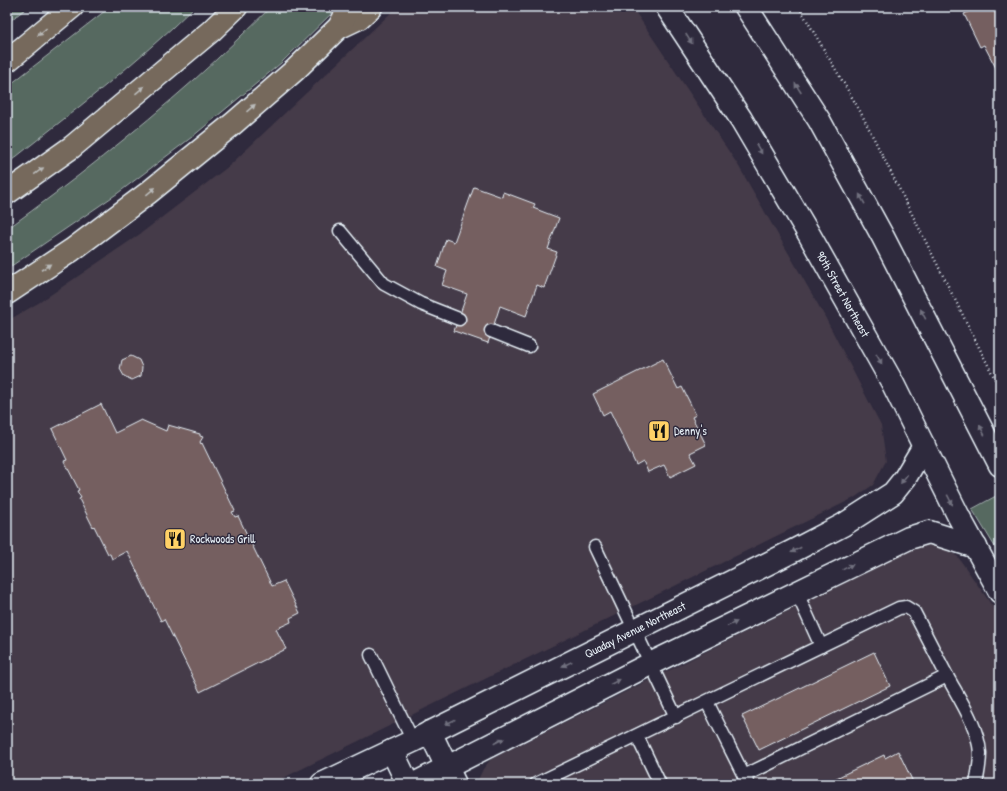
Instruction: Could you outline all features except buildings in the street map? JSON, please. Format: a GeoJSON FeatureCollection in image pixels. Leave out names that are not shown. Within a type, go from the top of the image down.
{"type":"FeatureCollection","features":[{"type":"Feature","properties":{"kind":"highway"},"geometry":{"type":"LineString","coordinates":[[7,61],[72,7]]}},
{"type":"Feature","properties":{"kind":"highway"},"geometry":{"type":"LineString","coordinates":[[7,193],[72,146],[211,31],[236,7]]}},
{"type":"Feature","properties":{"kind":"highway"},"geometry":{"type":"LineString","coordinates":[[7,293],[72,250],[148,193],[234,123],[295,70],[339,27],[350,7]]}},
{"type":"Feature","properties":{"kind":"highway"},"geometry":{"type":"LineString","coordinates":[[339,27],[359,18],[371,7]]}},
{"type":"Feature","properties":{"kind":"street","name":"90th Street Northeast"},"geometry":{"type":"LineString","coordinates":[[667,7],[741,119],[806,229],[892,382],[959,517],[1000,592]]}},
{"type":"Feature","properties":{"kind":"street"},"geometry":{"type":"LineString","coordinates":[[746,7],[819,120],[883,237],[1000,465]]}},
{"type":"Feature","properties":{"kind":"street","name":"Quaday Avenue Northeast"},"geometry":{"type":"LineString","coordinates":[[322,784],[422,737],[796,550],[849,521],[893,493],[905,478],[924,446]]}},
{"type":"Feature","properties":{"kind":"street"},"geometry":{"type":"LineString","coordinates":[[414,784],[451,776],[650,664],[908,538],[929,532],[976,547]]}},
{"type":"Feature","properties":{"kind":"street"},"geometry":{"type":"LineString","coordinates":[[422,737],[451,776]]}},
{"type":"Feature","properties":{"kind":"street"},"geometry":{"type":"LineString","coordinates":[[392,751],[408,784]]}},
{"type":"Feature","properties":{"kind":"lane"},"geometry":{"type":"LineString","coordinates":[[340,231],[384,284],[421,304],[459,318]]}},
{"type":"Feature","properties":{"kind":"lane"},"geometry":{"type":"LineString","coordinates":[[491,332],[529,346]]}},
{"type":"Feature","properties":{"kind":"lane"},"geometry":{"type":"LineString","coordinates":[[595,547],[676,717]]}},
{"type":"Feature","properties":{"kind":"lane"},"geometry":{"type":"LineString","coordinates":[[796,593],[821,646]]}},
{"type":"Feature","properties":{"kind":"lane"},"geometry":{"type":"LineString","coordinates":[[536,784],[708,702],[898,608],[906,607],[914,612],[975,729],[980,752],[979,771],[976,784]]}},
{"type":"Feature","properties":{"kind":"lane"},"geometry":{"type":"LineString","coordinates":[[371,655],[422,737]]}},
{"type":"Feature","properties":{"kind":"lane"},"geometry":{"type":"LineString","coordinates":[[708,702],[746,780],[947,676]]}},
{"type":"Feature","properties":{"kind":"lane"},"geometry":{"type":"LineString","coordinates":[[637,736],[660,784]]}},
{"type":"Feature","properties":{"kind":"path"},"geometry":{"type":"LineString","coordinates":[[799,7],[860,111],[1000,389]]}},
{"type":"Feature","properties":{"kind":"shaded area"},"geometry":{"type":"Polygon","coordinates":[[[397,7],[632,7],[738,165],[824,315],[881,425],[886,461],[873,485],[854,498],[271,784],[7,784],[7,321],[40,302],[140,234],[229,166],[397,7]]]}},
{"type":"Feature","properties":{"kind":"shaded area"},"geometry":{"type":"Polygon","coordinates":[[[931,544],[946,548],[958,557],[1000,617],[1000,784],[476,784],[483,769],[491,759],[910,550],[931,544]]]}},
{"type":"Feature","properties":{"kind":"green space"},"geometry":{"type":"Polygon","coordinates":[[[7,7],[28,7],[7,23],[7,7]]]}},
{"type":"Feature","properties":{"kind":"green space"},"geometry":{"type":"Polygon","coordinates":[[[110,7],[194,7],[126,68],[7,164],[7,87],[110,7]]]}},
{"type":"Feature","properties":{"kind":"green space"},"geometry":{"type":"Polygon","coordinates":[[[271,7],[338,7],[281,63],[192,137],[118,193],[7,269],[7,229],[79,175],[149,119],[224,53],[271,7]]]}},
{"type":"Feature","properties":{"kind":"green space"},"geometry":{"type":"Polygon","coordinates":[[[996,496],[1000,505],[1000,555],[972,509],[996,496]]]}},
{"type":"Feature","properties":{"kind":"place","name":"Denny's"},"geometry":{"type":"Point","coordinates":[659,431]}},
{"type":"Feature","properties":{"kind":"place","name":"Rockwoods Grill"},"geometry":{"type":"Point","coordinates":[175,539]}}]}
